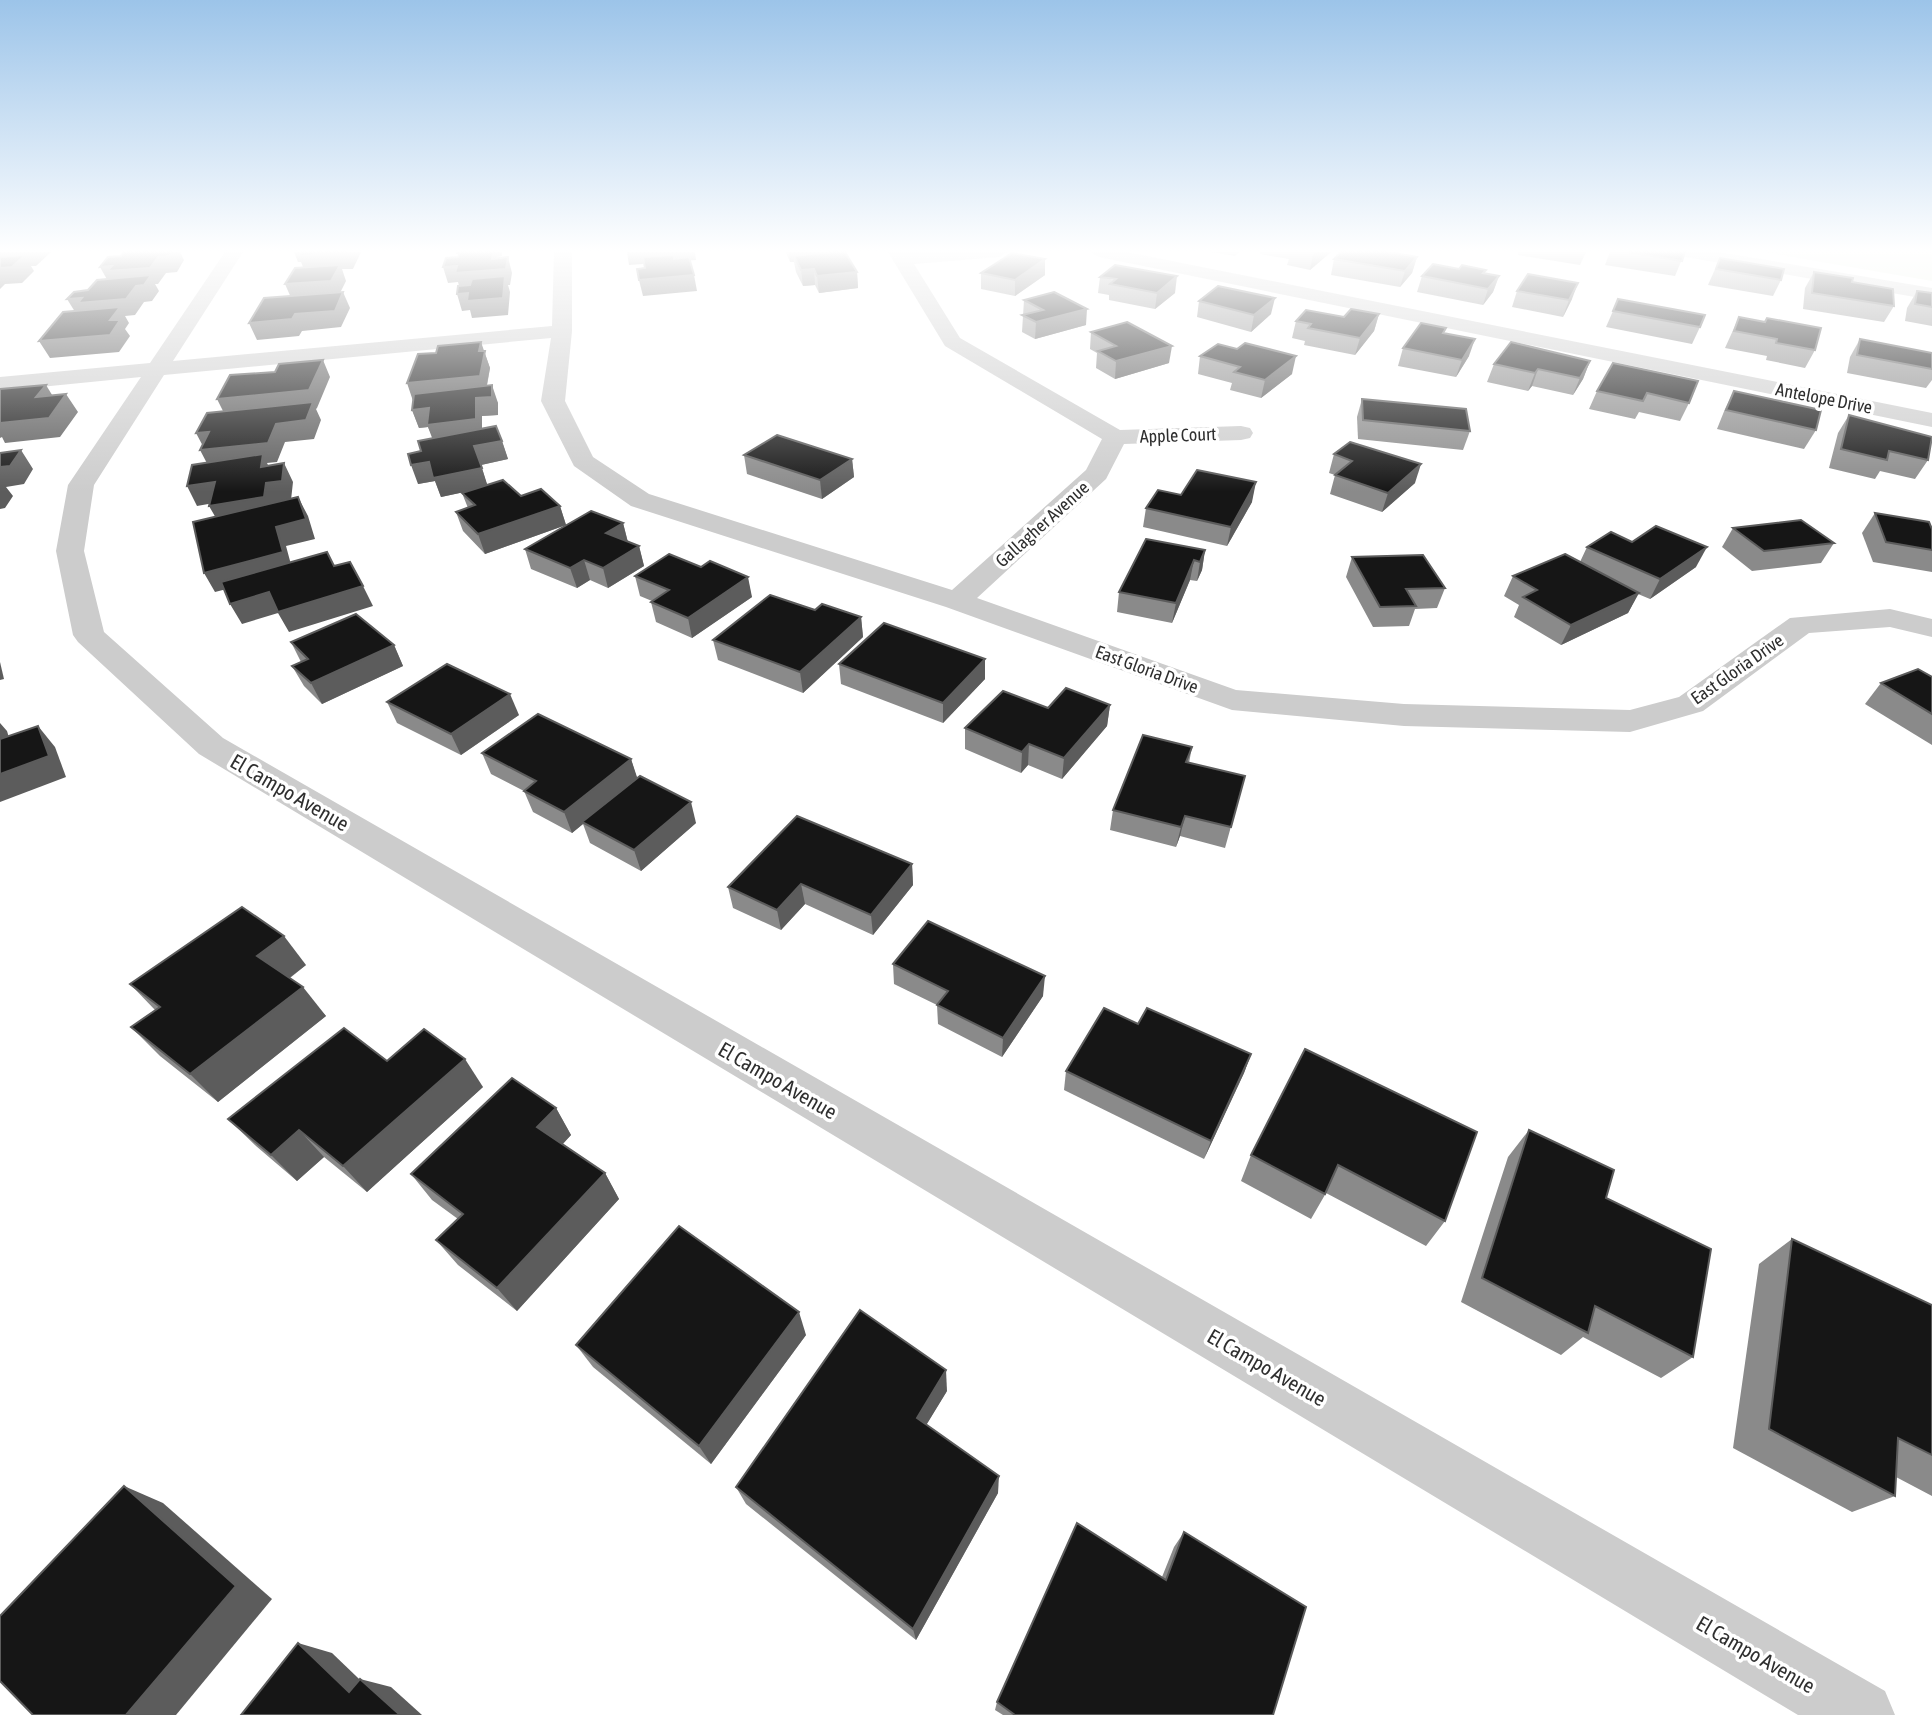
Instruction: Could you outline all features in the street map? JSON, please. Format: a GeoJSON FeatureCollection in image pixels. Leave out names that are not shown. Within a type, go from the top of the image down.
{"type":"FeatureCollection","features":[{"type":"Feature","properties":{"kind":"street","name":"El Campo Avenue"},"geometry":{"type":"LineString","coordinates":[[183,332],[81,485],[70,551],[89,635],[211,746],[1861,1715]]}},
{"type":"Feature","properties":{"kind":"street"},"geometry":{"type":"LineString","coordinates":[[0,384],[551,332]]}},
{"type":"Feature","properties":{"kind":"street","name":"East Gloria Drive"},"geometry":{"type":"LineString","coordinates":[[562,332],[554,401],[583,461],[640,500],[957,601],[1231,700],[1404,715],[1630,721],[1691,704],[1801,624],[1890,618],[1932,628]]}},
{"type":"Feature","properties":{"kind":"street"},"geometry":{"type":"LineString","coordinates":[[946,332],[952,342],[1115,437]]}},
{"type":"Feature","properties":{"kind":"street","name":"Antelope Drive"},"geometry":{"type":"LineString","coordinates":[[1496,332],[1932,420]]}},
{"type":"Feature","properties":{"kind":"street","name":"Apple Court"},"geometry":{"type":"LineString","coordinates":[[1115,437],[1241,433]]}},
{"type":"Feature","properties":{"kind":"street","name":"Gallagher Avenue"},"geometry":{"type":"LineString","coordinates":[[957,601],[1097,474],[1115,437]]}},
{"type":"Feature","properties":{"kind":"building"},"geometry":{"type":"Polygon","coordinates":[[[46,332],[112,332],[110,335],[39,341],[46,332]]]}},
{"type":"Feature","properties":{"kind":"building"},"geometry":{"type":"Polygon","coordinates":[[[1091,332],[1146,332],[1172,346],[1116,361],[1098,351],[1116,346],[1091,332]]]}},
{"type":"Feature","properties":{"kind":"building"},"geometry":{"type":"Polygon","coordinates":[[[1329,332],[1365,332],[1360,338],[1329,332]]]}},
{"type":"Feature","properties":{"kind":"building"},"geometry":{"type":"Polygon","coordinates":[[[1414,332],[1444,332],[1475,339],[1462,360],[1403,348],[1414,332]]]}},
{"type":"Feature","properties":{"kind":"building"},"geometry":{"type":"Polygon","coordinates":[[[1740,332],[1820,332],[1815,350],[1776,343],[1777,339],[1740,332]]]}},
{"type":"Feature","properties":{"kind":"building"},"geometry":{"type":"Polygon","coordinates":[[[1860,339],[1932,353],[1932,369],[1857,355],[1860,339]]]}},
{"type":"Feature","properties":{"kind":"building"},"geometry":{"type":"Polygon","coordinates":[[[481,342],[479,351],[485,351],[480,376],[407,383],[418,354],[436,353],[438,346],[481,342]]]}},
{"type":"Feature","properties":{"kind":"building"},"geometry":{"type":"Polygon","coordinates":[[[1511,342],[1590,361],[1580,378],[1538,369],[1535,373],[1494,364],[1511,342]]]}},
{"type":"Feature","properties":{"kind":"building"},"geometry":{"type":"Polygon","coordinates":[[[1245,343],[1296,356],[1265,380],[1234,372],[1240,367],[1200,356],[1218,344],[1237,349],[1245,343]]]}},
{"type":"Feature","properties":{"kind":"building"},"geometry":{"type":"Polygon","coordinates":[[[323,360],[309,390],[217,399],[230,375],[275,372],[279,364],[323,360]]]}},
{"type":"Feature","properties":{"kind":"building"},"geometry":{"type":"Polygon","coordinates":[[[1613,363],[1698,381],[1689,403],[1647,393],[1643,401],[1597,391],[1613,363]]]}},
{"type":"Feature","properties":{"kind":"building"},"geometry":{"type":"Polygon","coordinates":[[[46,385],[36,397],[66,394],[49,418],[0,423],[0,389],[46,385]]]}},
{"type":"Feature","properties":{"kind":"building"},"geometry":{"type":"Polygon","coordinates":[[[492,385],[492,397],[476,398],[476,419],[427,425],[429,408],[412,410],[414,394],[492,385]]]}},
{"type":"Feature","properties":{"kind":"building"},"geometry":{"type":"Polygon","coordinates":[[[1734,391],[1821,410],[1816,430],[1726,410],[1734,391]]]}},
{"type":"Feature","properties":{"kind":"building"},"geometry":{"type":"Polygon","coordinates":[[[1362,399],[1466,409],[1470,431],[1363,420],[1362,399]]]}},
{"type":"Feature","properties":{"kind":"building"},"geometry":{"type":"Polygon","coordinates":[[[313,402],[306,420],[276,424],[268,443],[200,450],[209,432],[196,433],[207,413],[313,402]]]}},
{"type":"Feature","properties":{"kind":"building"},"geometry":{"type":"Polygon","coordinates":[[[1849,415],[1932,437],[1928,460],[1889,451],[1887,460],[1841,449],[1849,415]]]}},
{"type":"Feature","properties":{"kind":"building"},"geometry":{"type":"Polygon","coordinates":[[[496,426],[502,441],[474,446],[482,468],[433,478],[429,462],[411,465],[408,454],[421,451],[418,441],[496,426]]]}},
{"type":"Feature","properties":{"kind":"building"},"geometry":{"type":"Polygon","coordinates":[[[777,435],[852,459],[820,480],[744,455],[777,435]]]}},
{"type":"Feature","properties":{"kind":"building"},"geometry":{"type":"Polygon","coordinates":[[[1350,442],[1421,464],[1388,493],[1335,475],[1352,461],[1334,454],[1350,442]]]}},
{"type":"Feature","properties":{"kind":"building"},"geometry":{"type":"Polygon","coordinates":[[[21,450],[10,466],[0,467],[0,453],[21,450]]]}},
{"type":"Feature","properties":{"kind":"building"},"geometry":{"type":"Polygon","coordinates":[[[263,454],[261,467],[284,463],[282,481],[266,483],[264,497],[209,506],[215,482],[187,486],[192,465],[263,454]]]}},
{"type":"Feature","properties":{"kind":"building"},"geometry":{"type":"Polygon","coordinates":[[[1197,470],[1256,482],[1231,527],[1146,508],[1158,490],[1181,495],[1197,470]]]}},
{"type":"Feature","properties":{"kind":"building"},"geometry":{"type":"Polygon","coordinates":[[[503,480],[521,496],[541,489],[560,506],[478,534],[456,512],[475,505],[462,493],[503,480]]]}},
{"type":"Feature","properties":{"kind":"building"},"geometry":{"type":"Polygon","coordinates":[[[298,497],[306,519],[276,527],[283,552],[204,573],[193,522],[298,497]]]}},
{"type":"Feature","properties":{"kind":"building"},"geometry":{"type":"Polygon","coordinates":[[[591,511],[623,523],[606,533],[639,546],[603,568],[584,560],[570,568],[525,549],[591,511]]]}},
{"type":"Feature","properties":{"kind":"building"},"geometry":{"type":"Polygon","coordinates":[[[1875,513],[1929,522],[1932,529],[1932,550],[1886,542],[1875,513]]]}},
{"type":"Feature","properties":{"kind":"building"},"geometry":{"type":"Polygon","coordinates":[[[1801,520],[1834,543],[1764,551],[1733,528],[1801,520]]]}},
{"type":"Feature","properties":{"kind":"building"},"geometry":{"type":"Polygon","coordinates":[[[1656,526],[1707,547],[1660,579],[1587,547],[1611,532],[1632,542],[1656,526]]]}},
{"type":"Feature","properties":{"kind":"building"},"geometry":{"type":"Polygon","coordinates":[[[1146,539],[1205,550],[1200,562],[1194,560],[1176,603],[1119,592],[1146,539]]]}},
{"type":"Feature","properties":{"kind":"building"},"geometry":{"type":"Polygon","coordinates":[[[327,552],[334,566],[350,562],[363,586],[278,612],[269,592],[230,604],[221,582],[327,552]]]}},
{"type":"Feature","properties":{"kind":"building"},"geometry":{"type":"Polygon","coordinates":[[[669,554],[701,567],[710,561],[748,577],[688,618],[651,602],[669,590],[635,576],[669,554]]]}},
{"type":"Feature","properties":{"kind":"building"},"geometry":{"type":"Polygon","coordinates":[[[1565,554],[1639,593],[1571,625],[1523,597],[1537,590],[1513,576],[1565,554]]]}},
{"type":"Feature","properties":{"kind":"building"},"geometry":{"type":"Polygon","coordinates":[[[1423,555],[1445,588],[1406,589],[1416,606],[1380,607],[1352,557],[1423,555]]]}},
{"type":"Feature","properties":{"kind":"building"},"geometry":{"type":"Polygon","coordinates":[[[770,595],[815,610],[822,604],[861,617],[800,672],[713,640],[770,595]]]}},
{"type":"Feature","properties":{"kind":"building"},"geometry":{"type":"Polygon","coordinates":[[[356,614],[394,645],[311,683],[292,666],[308,659],[291,642],[356,614]]]}},
{"type":"Feature","properties":{"kind":"building"},"geometry":{"type":"Polygon","coordinates":[[[884,623],[985,659],[943,703],[839,664],[884,623]]]}},
{"type":"Feature","properties":{"kind":"building"},"geometry":{"type":"Polygon","coordinates":[[[447,664],[510,694],[451,734],[387,702],[447,664]]]}},
{"type":"Feature","properties":{"kind":"building"},"geometry":{"type":"Polygon","coordinates":[[[1918,669],[1932,677],[1932,714],[1881,683],[1918,669]]]}},
{"type":"Feature","properties":{"kind":"building"},"geometry":{"type":"Polygon","coordinates":[[[1066,688],[1110,705],[1064,758],[1029,744],[1022,752],[965,728],[1003,691],[1048,708],[1066,688]]]}},
{"type":"Feature","properties":{"kind":"building"},"geometry":{"type":"Polygon","coordinates":[[[538,714],[631,759],[564,812],[524,791],[536,781],[482,753],[538,714]]]}},
{"type":"Feature","properties":{"kind":"building"},"geometry":{"type":"Polygon","coordinates":[[[38,726],[49,756],[0,774],[0,739],[38,726]]]}},
{"type":"Feature","properties":{"kind":"building"},"geometry":{"type":"Polygon","coordinates":[[[1143,735],[1192,747],[1186,762],[1245,776],[1231,827],[1185,816],[1181,827],[1113,810],[1143,735]]]}},
{"type":"Feature","properties":{"kind":"building"},"geometry":{"type":"Polygon","coordinates":[[[640,776],[691,802],[634,850],[582,822],[640,776]]]}},
{"type":"Feature","properties":{"kind":"building"},"geometry":{"type":"Polygon","coordinates":[[[797,816],[912,864],[871,915],[801,884],[777,910],[728,887],[797,816]]]}},
{"type":"Feature","properties":{"kind":"building"},"geometry":{"type":"Polygon","coordinates":[[[242,907],[284,936],[257,956],[303,987],[190,1074],[131,1027],[160,1007],[130,984],[242,907]]]}},
{"type":"Feature","properties":{"kind":"building"},"geometry":{"type":"Polygon","coordinates":[[[928,921],[1045,976],[1003,1038],[937,1005],[948,991],[893,964],[928,921]]]}},
{"type":"Feature","properties":{"kind":"building"},"geometry":{"type":"Polygon","coordinates":[[[1104,1008],[1138,1024],[1147,1008],[1251,1054],[1211,1141],[1066,1071],[1104,1008]]]}},
{"type":"Feature","properties":{"kind":"building"},"geometry":{"type":"Polygon","coordinates":[[[344,1028],[387,1061],[424,1029],[465,1059],[343,1166],[299,1130],[271,1155],[228,1119],[344,1028]]]}},
{"type":"Feature","properties":{"kind":"building"},"geometry":{"type":"Polygon","coordinates":[[[1305,1049],[1477,1132],[1445,1221],[1338,1165],[1325,1194],[1251,1155],[1305,1049]]]}},
{"type":"Feature","properties":{"kind":"building"},"geometry":{"type":"Polygon","coordinates":[[[512,1078],[556,1108],[537,1127],[605,1173],[497,1288],[436,1240],[463,1214],[411,1174],[512,1078]]]}},
{"type":"Feature","properties":{"kind":"building"},"geometry":{"type":"Polygon","coordinates":[[[1529,1130],[1614,1170],[1606,1198],[1711,1249],[1693,1357],[1595,1306],[1588,1333],[1482,1278],[1529,1130]]]}},
{"type":"Feature","properties":{"kind":"building"},"geometry":{"type":"Polygon","coordinates":[[[679,1226],[799,1312],[699,1446],[576,1345],[679,1226]]]}},
{"type":"Feature","properties":{"kind":"building"},"geometry":{"type":"Polygon","coordinates":[[[1792,1239],[1932,1305],[1932,1455],[1898,1438],[1895,1496],[1769,1429],[1792,1239]]]}},
{"type":"Feature","properties":{"kind":"building"},"geometry":{"type":"Polygon","coordinates":[[[860,1310],[946,1370],[917,1418],[999,1476],[913,1629],[736,1487],[860,1310]]]}},
{"type":"Feature","properties":{"kind":"building"},"geometry":{"type":"Polygon","coordinates":[[[124,1486],[236,1586],[126,1715],[33,1715],[0,1681],[0,1616],[124,1486]]]}},
{"type":"Feature","properties":{"kind":"building"},"geometry":{"type":"Polygon","coordinates":[[[1077,1523],[1166,1580],[1184,1532],[1306,1607],[1273,1715],[1015,1715],[997,1702],[1077,1523]]]}},
{"type":"Feature","properties":{"kind":"building"},"geometry":{"type":"Polygon","coordinates":[[[298,1643],[349,1692],[360,1679],[400,1715],[241,1715],[298,1643]]]}}]}
